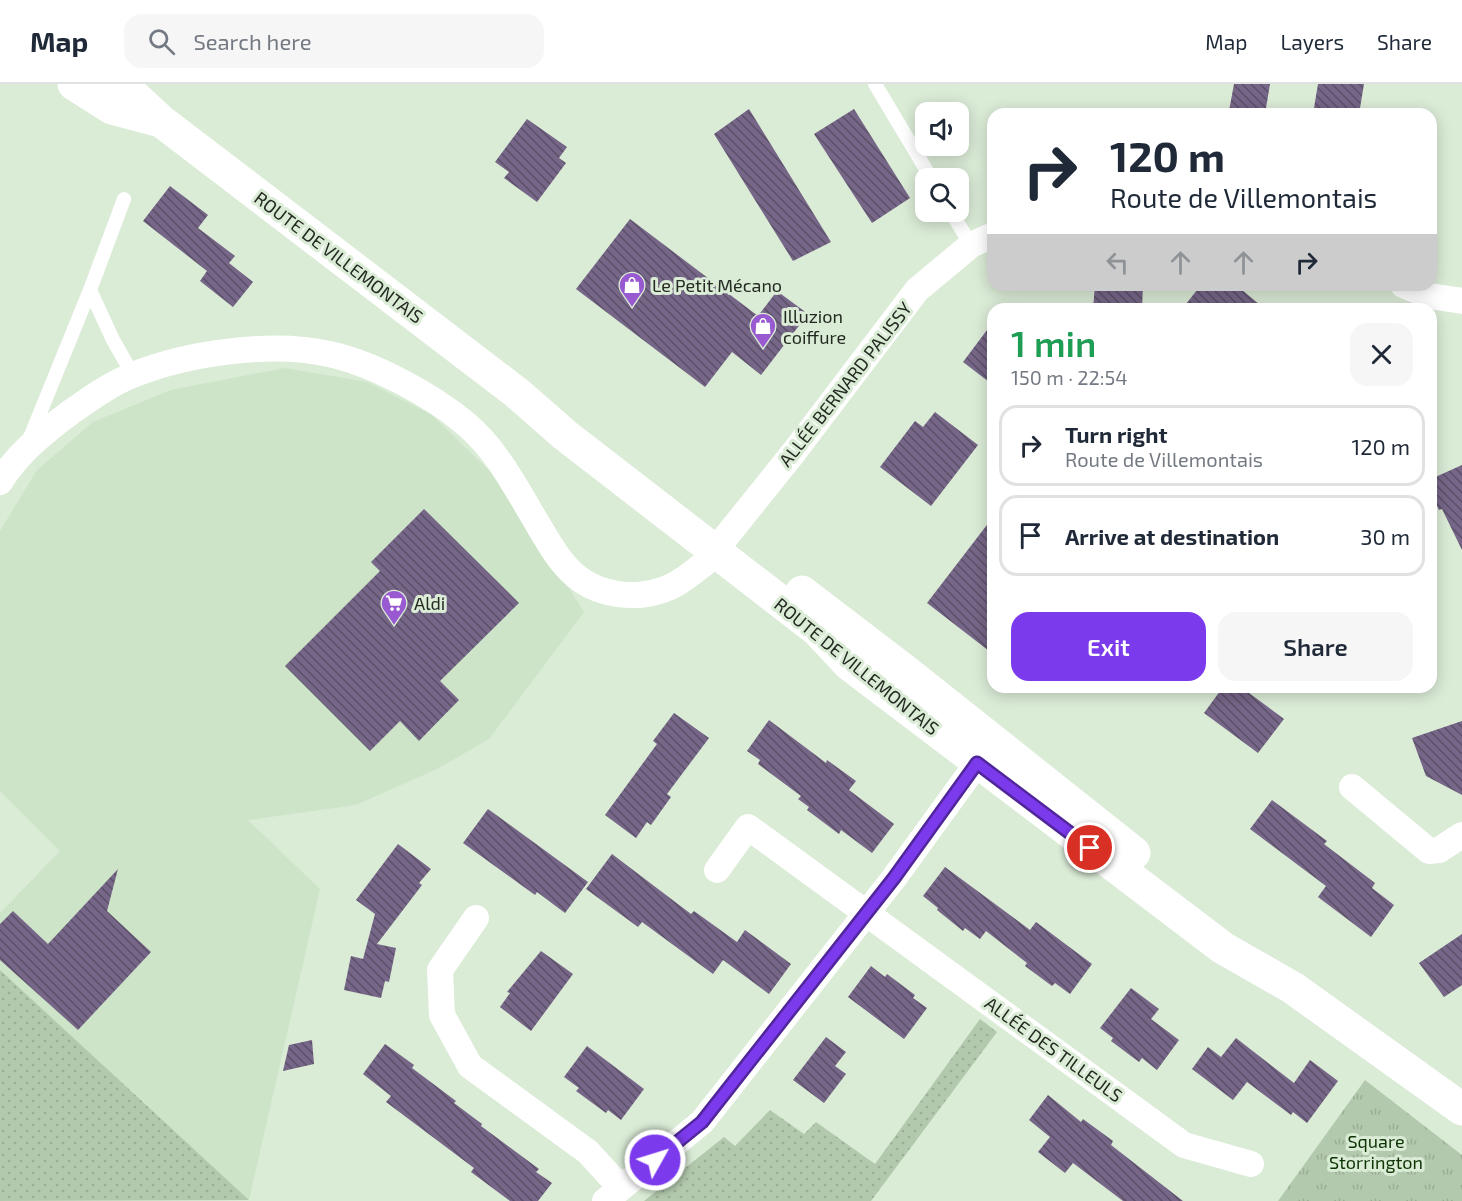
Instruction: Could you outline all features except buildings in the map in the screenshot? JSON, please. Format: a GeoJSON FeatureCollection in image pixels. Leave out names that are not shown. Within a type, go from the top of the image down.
{"type":"FeatureCollection","features":[{"type":"Feature","properties":{"kind":"main road"},"geometry":{"type":"LineString","coordinates":[[74,84],[112,108],[161,122]]}},
{"type":"Feature","properties":{"kind":"main road","name":"ROUTE DE VILLEMONTAIS"},"geometry":{"type":"LineString","coordinates":[[121,84],[161,122],[517,393],[571,423],[721,543],[904,670],[985,752],[1222,923],[1293,988],[1462,1109]]}},
{"type":"Feature","properties":{"kind":"street","name":"ALLÉE BERNARD PALISSY"},"geometry":{"type":"LineString","coordinates":[[0,482],[25,450],[47,430],[103,390],[133,375],[192,357],[273,348],[327,353],[361,362],[434,400],[466,424],[501,462],[567,568],[582,581],[607,592],[634,595],[660,591],[690,575],[705,563],[917,290],[982,240]]}},
{"type":"Feature","properties":{"kind":"street"},"geometry":{"type":"LineString","coordinates":[[1418,291],[1430,296],[1462,301]]}},
{"type":"Feature","properties":{"kind":"street"},"geometry":{"type":"LineString","coordinates":[[476,918],[440,970],[442,1015],[470,1066],[588,1152],[613,1195],[702,1122],[894,878],[985,752]]}},
{"type":"Feature","properties":{"kind":"street"},"geometry":{"type":"LineString","coordinates":[[1352,787],[1429,851],[1439,850],[1462,835]]}},
{"type":"Feature","properties":{"kind":"street","name":"ALLÉE DES TILLEULS"},"geometry":{"type":"LineString","coordinates":[[717,870],[748,827],[1185,1145],[1251,1164]]}},
{"type":"Feature","properties":{"kind":"lane"},"geometry":{"type":"LineString","coordinates":[[875,84],[926,168]]}},
{"type":"Feature","properties":{"kind":"lane"},"geometry":{"type":"LineString","coordinates":[[25,450],[124,199]]}},
{"type":"Feature","properties":{"kind":"lane"},"geometry":{"type":"LineString","coordinates":[[962,222],[982,240]]}},
{"type":"Feature","properties":{"kind":"lane"},"geometry":{"type":"LineString","coordinates":[[90,290],[113,340],[133,375]]}},
{"type":"Feature","properties":{"kind":"shaded area"},"geometry":{"type":"Polygon","coordinates":[[[285,368],[367,382],[432,415],[501,482],[584,612],[489,739],[437,769],[356,805],[248,820],[320,889],[249,1200],[0,970],[0,913],[60,851],[0,791],[0,531],[37,470],[93,422],[171,390],[285,368]]]}},
{"type":"Feature","properties":{"kind":"green space"},"geometry":{"type":"Polygon","coordinates":[[[0,970],[249,1200],[0,1201],[0,970]]]}},
{"type":"Feature","properties":{"kind":"green space"},"geometry":{"type":"Polygon","coordinates":[[[980,1019],[997,1032],[871,1201],[644,1201],[724,1137],[735,1146],[770,1110],[804,1134],[816,1122],[875,1164],[980,1019]]]}},
{"type":"Feature","properties":{"kind":"green space","name":"Square Storrington"},"geometry":{"type":"Polygon","coordinates":[[[1365,1080],[1462,1155],[1462,1201],[1278,1201],[1365,1080]]]}},
{"type":"Feature","properties":{"kind":"place","name":"Le Petit Mécano"},"geometry":{"type":"Point","coordinates":[632,308]}},
{"type":"Feature","properties":{"kind":"place","name":"Illuzion coiffure"},"geometry":{"type":"Point","coordinates":[763,349]}},
{"type":"Feature","properties":{"kind":"place","name":"Aldi"},"geometry":{"type":"Point","coordinates":[394,626]}},
{"type":"Feature","properties":{"kind":"route"},"geometry":{"type":"LineString","coordinates":[[655,1160],[702,1122],[894,878],[977,763],[1090,848]]}}]}
